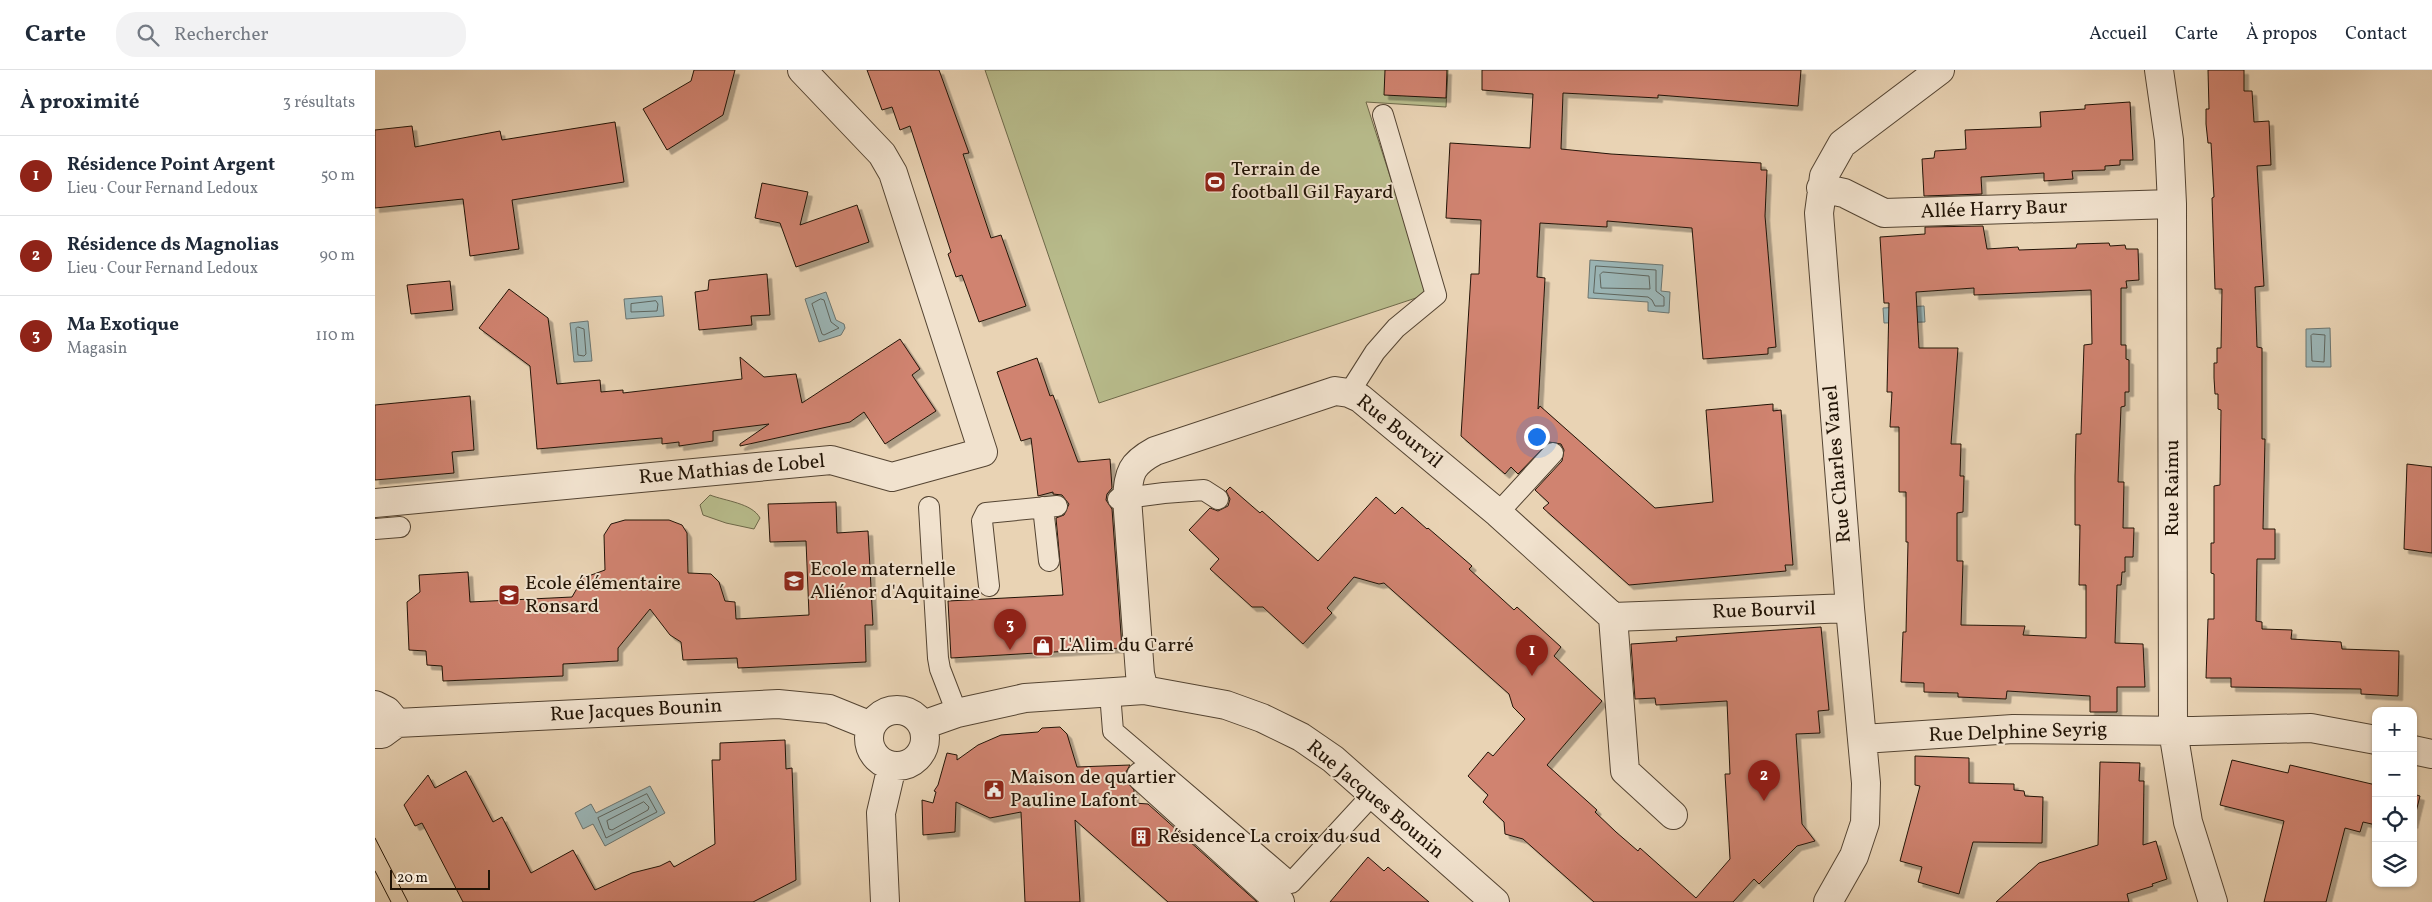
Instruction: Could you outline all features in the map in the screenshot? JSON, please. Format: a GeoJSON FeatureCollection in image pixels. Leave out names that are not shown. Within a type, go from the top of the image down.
{"type":"FeatureCollection","features":[{"type":"Feature","properties":{"kind":"street","name":"Rue Mathias de Lobel"},"geometry":{"type":"LineString","coordinates":[[375,503],[831,460],[892,477],[983,452],[893,173],[882,154],[803,70]]}},
{"type":"Feature","properties":{"kind":"street","name":"Rue Raimu"},"geometry":{"type":"LineString","coordinates":[[2159,70],[2169,140],[2172,204],[2173,731],[2188,822],[2208,901]]}},
{"type":"Feature","properties":{"kind":"street","name":"Rue Charles Vanel"},"geometry":{"type":"LineString","coordinates":[[1828,902],[1854,856],[1865,823],[1863,739],[1850,608],[1819,213],[1821,188],[1824,176],[1842,144],[1931,73]]}},
{"type":"Feature","properties":{"kind":"street","name":"Allée Harry Baur"},"geometry":{"type":"LineString","coordinates":[[1821,188],[1844,193],[1884,214],[2172,204]]}},
{"type":"Feature","properties":{"kind":"street","name":"Rue Bourvil"},"geometry":{"type":"LineString","coordinates":[[1144,690],[1122,499],[1128,477],[1138,460],[1155,451],[1335,391],[1349,393],[1360,398],[1498,513],[1613,617],[1850,608]]}},
{"type":"Feature","properties":{"kind":"street"},"geometry":{"type":"LineString","coordinates":[[1613,617],[1625,771],[1673,815]]}},
{"type":"Feature","properties":{"kind":"street","name":"Rue Jacques Bounin"},"geometry":{"type":"LineString","coordinates":[[923,725],[957,713],[1025,698],[1110,694],[1144,690],[1226,705],[1262,718],[1301,737],[1333,759],[1495,902]]}},
{"type":"Feature","properties":{"kind":"street","name":"Rue Jacques Bounin"},"geometry":{"type":"LineString","coordinates":[[375,705],[387,711],[386,728],[778,704],[829,709],[871,726]]}},
{"type":"Feature","properties":{"kind":"street"},"geometry":{"type":"LineString","coordinates":[[890,710],[903,710],[915,715],[923,725],[926,737],[923,750],[915,760],[904,766],[891,766],[880,761],[872,751],[869,738],[871,726],[879,716],[890,710]]}},
{"type":"Feature","properties":{"kind":"street","name":"Rue Delphine Seyrig"},"geometry":{"type":"LineString","coordinates":[[1863,739],[2013,729],[2173,731],[2311,728],[2372,739]]}},
{"type":"Feature","properties":{"kind":"street"},"geometry":{"type":"LineString","coordinates":[[2417,751],[2432,754]]}},
{"type":"Feature","properties":{"kind":"street"},"geometry":{"type":"LineString","coordinates":[[885,902],[881,813],[891,766]]}},
{"type":"Feature","properties":{"kind":"street"},"geometry":{"type":"LineString","coordinates":[[1141,776],[1281,902]]}},
{"type":"Feature","properties":{"kind":"lane"},"geometry":{"type":"LineString","coordinates":[[1349,393],[1375,352],[1396,328],[1436,295],[1383,115]]}},
{"type":"Feature","properties":{"kind":"lane"},"geometry":{"type":"LineString","coordinates":[[1498,513],[1553,454]]}},
{"type":"Feature","properties":{"kind":"lane"},"geometry":{"type":"LineString","coordinates":[[1122,499],[1204,490],[1218,499]]}},
{"type":"Feature","properties":{"kind":"lane"},"geometry":{"type":"LineString","coordinates":[[929,507],[939,664],[957,713]]}},
{"type":"Feature","properties":{"kind":"lane"},"geometry":{"type":"LineString","coordinates":[[989,586],[982,522],[985,513],[1050,507],[1049,561]]}},
{"type":"Feature","properties":{"kind":"lane"},"geometry":{"type":"LineString","coordinates":[[375,529],[400,527]]}},
{"type":"Feature","properties":{"kind":"lane"},"geometry":{"type":"LineString","coordinates":[[1110,694],[1113,731],[1215,821],[1291,883],[1373,794]]}},
{"type":"Feature","properties":{"kind":"green space","name":"Terrain de football Gil Fayard"},"geometry":{"type":"Polygon","coordinates":[[[985,70],[1448,70],[1446,107],[1366,102],[1428,294],[1099,403],[985,70]]]}},
{"type":"Feature","properties":{"kind":"green space"},"geometry":{"type":"Polygon","coordinates":[[[710,495],[751,509],[760,518],[754,529],[726,523],[703,515],[700,505],[710,495]]]}},
{"type":"Feature","properties":{"kind":"water"},"geometry":{"type":"Polygon","coordinates":[[[1590,260],[1663,265],[1661,291],[1670,292],[1669,313],[1648,311],[1648,302],[1588,298],[1590,260]]]}},
{"type":"Feature","properties":{"kind":"water"},"geometry":{"type":"Polygon","coordinates":[[[826,292],[836,320],[844,324],[845,328],[841,335],[819,342],[805,299],[826,292]]]}},
{"type":"Feature","properties":{"kind":"water"},"geometry":{"type":"Polygon","coordinates":[[[662,296],[664,316],[626,319],[624,299],[662,296]]]}},
{"type":"Feature","properties":{"kind":"water"},"geometry":{"type":"Polygon","coordinates":[[[1924,306],[1925,322],[1884,323],[1883,308],[1924,306]]]}},
{"type":"Feature","properties":{"kind":"water"},"geometry":{"type":"Polygon","coordinates":[[[588,321],[592,361],[574,362],[570,323],[588,321]]]}},
{"type":"Feature","properties":{"kind":"water"},"geometry":{"type":"Polygon","coordinates":[[[2330,328],[2331,367],[2306,367],[2306,329],[2330,328]]]}},
{"type":"Feature","properties":{"kind":"water"},"geometry":{"type":"Polygon","coordinates":[[[650,786],[665,813],[605,846],[593,824],[583,829],[575,813],[591,804],[596,813],[650,786]]]}},
{"type":"Feature","properties":{"kind":"building"},"geometry":{"type":"Polygon","coordinates":[[[694,70],[735,70],[723,115],[667,150],[643,109],[691,81],[694,70]]]}},
{"type":"Feature","properties":{"kind":"building"},"geometry":{"type":"Polygon","coordinates":[[[867,70],[939,70],[969,153],[963,154],[991,238],[1001,235],[1026,306],[979,322],[962,275],[956,277],[948,254],[951,252],[910,126],[900,130],[892,107],[882,110],[867,70]]]}},
{"type":"Feature","properties":{"kind":"building"},"geometry":{"type":"Polygon","coordinates":[[[1385,70],[1447,70],[1446,98],[1384,95],[1385,70]]]}},
{"type":"Feature","properties":{"kind":"building"},"geometry":{"type":"Polygon","coordinates":[[[1482,70],[1801,70],[1798,106],[1658,95],[1658,98],[1563,93],[1561,149],[1761,163],[1761,170],[1767,170],[1765,216],[1776,347],[1768,348],[1768,354],[1703,359],[1692,228],[1607,221],[1607,227],[1540,223],[1537,277],[1545,278],[1538,409],[1540,406],[1655,508],[1713,502],[1706,410],[1773,404],[1773,411],[1781,410],[1793,565],[1785,565],[1786,571],[1629,585],[1543,508],[1549,503],[1535,490],[1562,461],[1564,450],[1561,444],[1549,442],[1518,474],[1511,467],[1505,474],[1461,436],[1471,274],[1479,274],[1481,220],[1446,218],[1450,143],[1530,148],[1533,94],[1482,90],[1482,70]]]}},
{"type":"Feature","properties":{"kind":"building"},"geometry":{"type":"Polygon","coordinates":[[[2208,70],[2244,70],[2244,91],[2252,91],[2254,122],[2269,121],[2271,165],[2257,166],[2264,286],[2255,287],[2257,347],[2262,348],[2262,439],[2265,439],[2263,529],[2275,529],[2275,559],[2257,559],[2256,621],[2262,622],[2262,629],[2292,630],[2291,639],[2341,642],[2342,649],[2399,651],[2398,696],[2361,694],[2361,689],[2231,687],[2231,678],[2206,678],[2208,619],[2214,619],[2214,574],[2211,573],[2211,543],[2214,543],[2214,486],[2220,485],[2221,410],[2218,409],[2218,394],[2215,394],[2214,363],[2217,363],[2217,348],[2221,348],[2222,289],[2215,289],[2212,198],[2214,197],[2211,143],[2208,143],[2206,124],[2206,109],[2209,109],[2208,70]]]}},
{"type":"Feature","properties":{"kind":"building"},"geometry":{"type":"Polygon","coordinates":[[[2130,102],[2133,160],[2120,160],[2120,165],[2105,166],[2105,170],[2072,171],[2073,179],[2044,181],[2044,173],[1981,177],[1982,194],[1924,196],[1922,159],[1934,158],[1935,151],[1966,149],[1965,130],[2041,127],[2040,112],[2085,109],[2085,105],[2130,102]]]}},
{"type":"Feature","properties":{"kind":"building"},"geometry":{"type":"Polygon","coordinates":[[[615,122],[624,182],[512,200],[519,249],[470,256],[463,199],[375,208],[375,130],[412,126],[415,147],[500,131],[502,140],[615,122]]]}},
{"type":"Feature","properties":{"kind":"building"},"geometry":{"type":"Polygon","coordinates":[[[762,183],[808,192],[800,225],[857,205],[869,242],[796,267],[780,223],[755,218],[762,183]]]}},
{"type":"Feature","properties":{"kind":"building"},"geometry":{"type":"Polygon","coordinates":[[[1983,226],[1987,249],[2018,247],[2019,250],[2076,248],[2077,244],[2109,243],[2110,246],[2125,245],[2126,249],[2138,249],[2139,280],[2126,281],[2127,288],[2121,288],[2121,345],[2126,345],[2126,359],[2129,360],[2129,392],[2125,392],[2125,406],[2121,407],[2118,482],[2124,482],[2123,528],[2134,528],[2133,557],[2125,557],[2125,572],[2122,572],[2121,585],[2117,585],[2115,643],[2143,644],[2145,687],[2117,687],[2117,712],[2090,712],[2090,696],[2007,691],[2006,699],[1958,697],[1958,693],[1924,692],[1924,683],[1901,682],[1903,632],[1906,632],[1908,542],[1906,542],[1906,492],[1899,492],[1899,427],[1890,427],[1892,392],[1887,392],[1889,303],[1884,303],[1880,237],[1925,234],[1925,227],[1983,226]],[[1974,288],[1916,292],[1919,348],[1958,348],[1951,444],[1961,444],[1960,476],[1964,476],[1963,512],[1957,513],[1957,561],[1963,561],[1961,625],[2025,626],[2023,635],[2086,638],[2086,585],[2079,585],[2080,525],[2075,525],[2075,476],[2076,434],[2081,434],[2084,345],[2092,344],[2091,290],[1974,295],[1974,288]]]}},
{"type":"Feature","properties":{"kind":"building"},"geometry":{"type":"Polygon","coordinates":[[[767,274],[770,315],[751,316],[752,325],[699,330],[695,292],[708,290],[709,280],[767,274]]]}},
{"type":"Feature","properties":{"kind":"building"},"geometry":{"type":"Polygon","coordinates":[[[450,281],[453,310],[411,314],[407,285],[450,281]]]}},
{"type":"Feature","properties":{"kind":"building"},"geometry":{"type":"Polygon","coordinates":[[[509,289],[548,318],[557,384],[600,380],[601,392],[623,390],[623,393],[742,379],[740,357],[764,377],[796,374],[802,403],[900,339],[920,369],[912,375],[936,411],[885,444],[864,412],[850,422],[740,446],[740,444],[769,424],[713,431],[713,441],[679,446],[679,442],[662,444],[662,438],[537,449],[530,366],[479,328],[509,289]]]}},
{"type":"Feature","properties":{"kind":"building"},"geometry":{"type":"Polygon","coordinates":[[[1037,358],[1050,396],[1053,395],[1078,462],[1110,459],[1112,488],[1107,494],[1106,500],[1112,509],[1122,648],[951,658],[948,601],[1063,595],[1056,518],[1064,515],[1069,504],[1062,495],[1053,494],[1053,492],[1038,496],[1031,438],[1021,441],[997,372],[1037,358]]]}},
{"type":"Feature","properties":{"kind":"building"},"geometry":{"type":"Polygon","coordinates":[[[470,396],[474,450],[452,452],[454,473],[375,480],[375,405],[470,396]]]}},
{"type":"Feature","properties":{"kind":"building"},"geometry":{"type":"Polygon","coordinates":[[[2407,464],[2432,467],[2432,553],[2404,549],[2407,464]]]}},
{"type":"Feature","properties":{"kind":"building"},"geometry":{"type":"Polygon","coordinates":[[[1230,487],[1260,513],[1262,511],[1318,561],[1376,497],[1395,514],[1402,507],[1472,566],[1469,569],[1514,610],[1517,607],[1561,647],[1554,656],[1602,701],[1547,765],[1597,810],[1595,812],[1616,832],[1638,851],[1640,848],[1696,898],[1730,859],[1725,774],[1730,774],[1727,701],[1656,705],[1655,698],[1635,699],[1631,644],[1677,641],[1676,637],[1821,627],[1829,710],[1818,711],[1820,733],[1796,734],[1802,824],[1815,841],[1797,846],[1759,884],[1754,879],[1733,902],[1594,902],[1523,839],[1505,834],[1504,822],[1483,802],[1488,795],[1468,776],[1488,752],[1493,756],[1525,719],[1513,707],[1509,694],[1384,583],[1379,584],[1354,577],[1327,608],[1332,613],[1303,644],[1263,607],[1252,607],[1210,569],[1219,559],[1189,530],[1210,508],[1218,511],[1228,506],[1230,499],[1226,491],[1230,487]]]}},
{"type":"Feature","properties":{"kind":"building"},"geometry":{"type":"Polygon","coordinates":[[[836,502],[837,533],[868,531],[873,625],[865,625],[866,662],[738,668],[737,658],[683,660],[681,642],[670,635],[650,609],[618,648],[618,661],[563,664],[563,676],[443,681],[442,666],[427,665],[426,651],[409,650],[407,602],[420,592],[419,575],[468,572],[470,602],[572,597],[583,578],[605,570],[604,535],[611,524],[625,520],[669,520],[682,525],[687,533],[688,573],[711,574],[719,582],[725,601],[735,602],[736,619],[809,615],[806,541],[770,542],[768,504],[836,502]]]}},
{"type":"Feature","properties":{"kind":"building"},"geometry":{"type":"Polygon","coordinates":[[[1060,727],[1067,734],[1077,767],[1130,765],[1126,772],[1126,780],[1134,790],[1134,803],[1148,804],[1257,902],[1168,902],[1075,820],[1080,902],[1025,902],[1021,812],[990,818],[956,802],[955,832],[923,835],[922,800],[933,803],[936,792],[934,791],[938,785],[947,753],[957,755],[957,760],[978,745],[1001,735],[1038,732],[1042,728],[1060,727]]]}},
{"type":"Feature","properties":{"kind":"building"},"geometry":{"type":"Polygon","coordinates":[[[785,740],[786,769],[792,768],[796,880],[753,902],[463,902],[422,823],[415,826],[404,805],[428,775],[435,788],[466,771],[493,822],[502,817],[531,873],[573,850],[595,890],[632,873],[660,866],[670,861],[674,867],[715,844],[712,760],[720,760],[720,743],[785,740]]]}},
{"type":"Feature","properties":{"kind":"building"},"geometry":{"type":"Polygon","coordinates":[[[1915,756],[1969,758],[1969,783],[2014,784],[2014,790],[2024,791],[2025,796],[2043,797],[2042,843],[1973,842],[1959,894],[1918,882],[1922,867],[1900,861],[1920,786],[1915,785],[1915,756]]]}},
{"type":"Feature","properties":{"kind":"building"},"geometry":{"type":"Polygon","coordinates":[[[2232,760],[2288,773],[2290,765],[2372,784],[2372,824],[2363,822],[2360,832],[2345,828],[2326,902],[2264,902],[2284,821],[2220,805],[2232,760]]]}},
{"type":"Feature","properties":{"kind":"building"},"geometry":{"type":"Polygon","coordinates":[[[2100,762],[2140,763],[2139,781],[2144,781],[2143,845],[2156,841],[2167,879],[2152,884],[2153,886],[2127,894],[2129,902],[1996,902],[2039,863],[2098,845],[2100,762]]]}},
{"type":"Feature","properties":{"kind":"building"},"geometry":{"type":"Polygon","coordinates":[[[2417,795],[2420,796],[2417,808],[2417,795]]]}},
{"type":"Feature","properties":{"kind":"building"},"geometry":{"type":"Polygon","coordinates":[[[1368,857],[1384,871],[1388,867],[1429,902],[1330,902],[1368,857]]]}},
{"type":"Feature","properties":{"kind":"tram line"},"geometry":{"type":"LineString","coordinates":[[375,838],[408,902]]}},
{"type":"Feature","properties":{"kind":"tram line"},"geometry":{"type":"LineString","coordinates":[[375,871],[391,902]]}},
{"type":"Feature","properties":{"kind":"place","name":"Terrain de football Gil Fayard"},"geometry":{"type":"Point","coordinates":[1215,182]}},
{"type":"Feature","properties":{"kind":"place","name":"Ecole maternelle Aliénor d'Aquitaine"},"geometry":{"type":"Point","coordinates":[794,581]}},
{"type":"Feature","properties":{"kind":"place","name":"Ecole élémentaire Ronsard"},"geometry":{"type":"Point","coordinates":[509,595]}},
{"type":"Feature","properties":{"kind":"place","name":"L'Alim du Carré"},"geometry":{"type":"Point","coordinates":[1043,646]}},
{"type":"Feature","properties":{"kind":"place","name":"Ma Exotique"},"geometry":{"type":"Point","coordinates":[1010,650]}},
{"type":"Feature","properties":{"kind":"place","name":"Résidence Point Argent"},"geometry":{"type":"Point","coordinates":[1532,676]}},
{"type":"Feature","properties":{"kind":"place","name":"Maison de quartier Pauline Lafont"},"geometry":{"type":"Point","coordinates":[994,790]}},
{"type":"Feature","properties":{"kind":"place","name":"Résidence ds Magnolias"},"geometry":{"type":"Point","coordinates":[1764,801]}},
{"type":"Feature","properties":{"kind":"place","name":"Résidence La croix du sud"},"geometry":{"type":"Point","coordinates":[1141,837]}}]}
